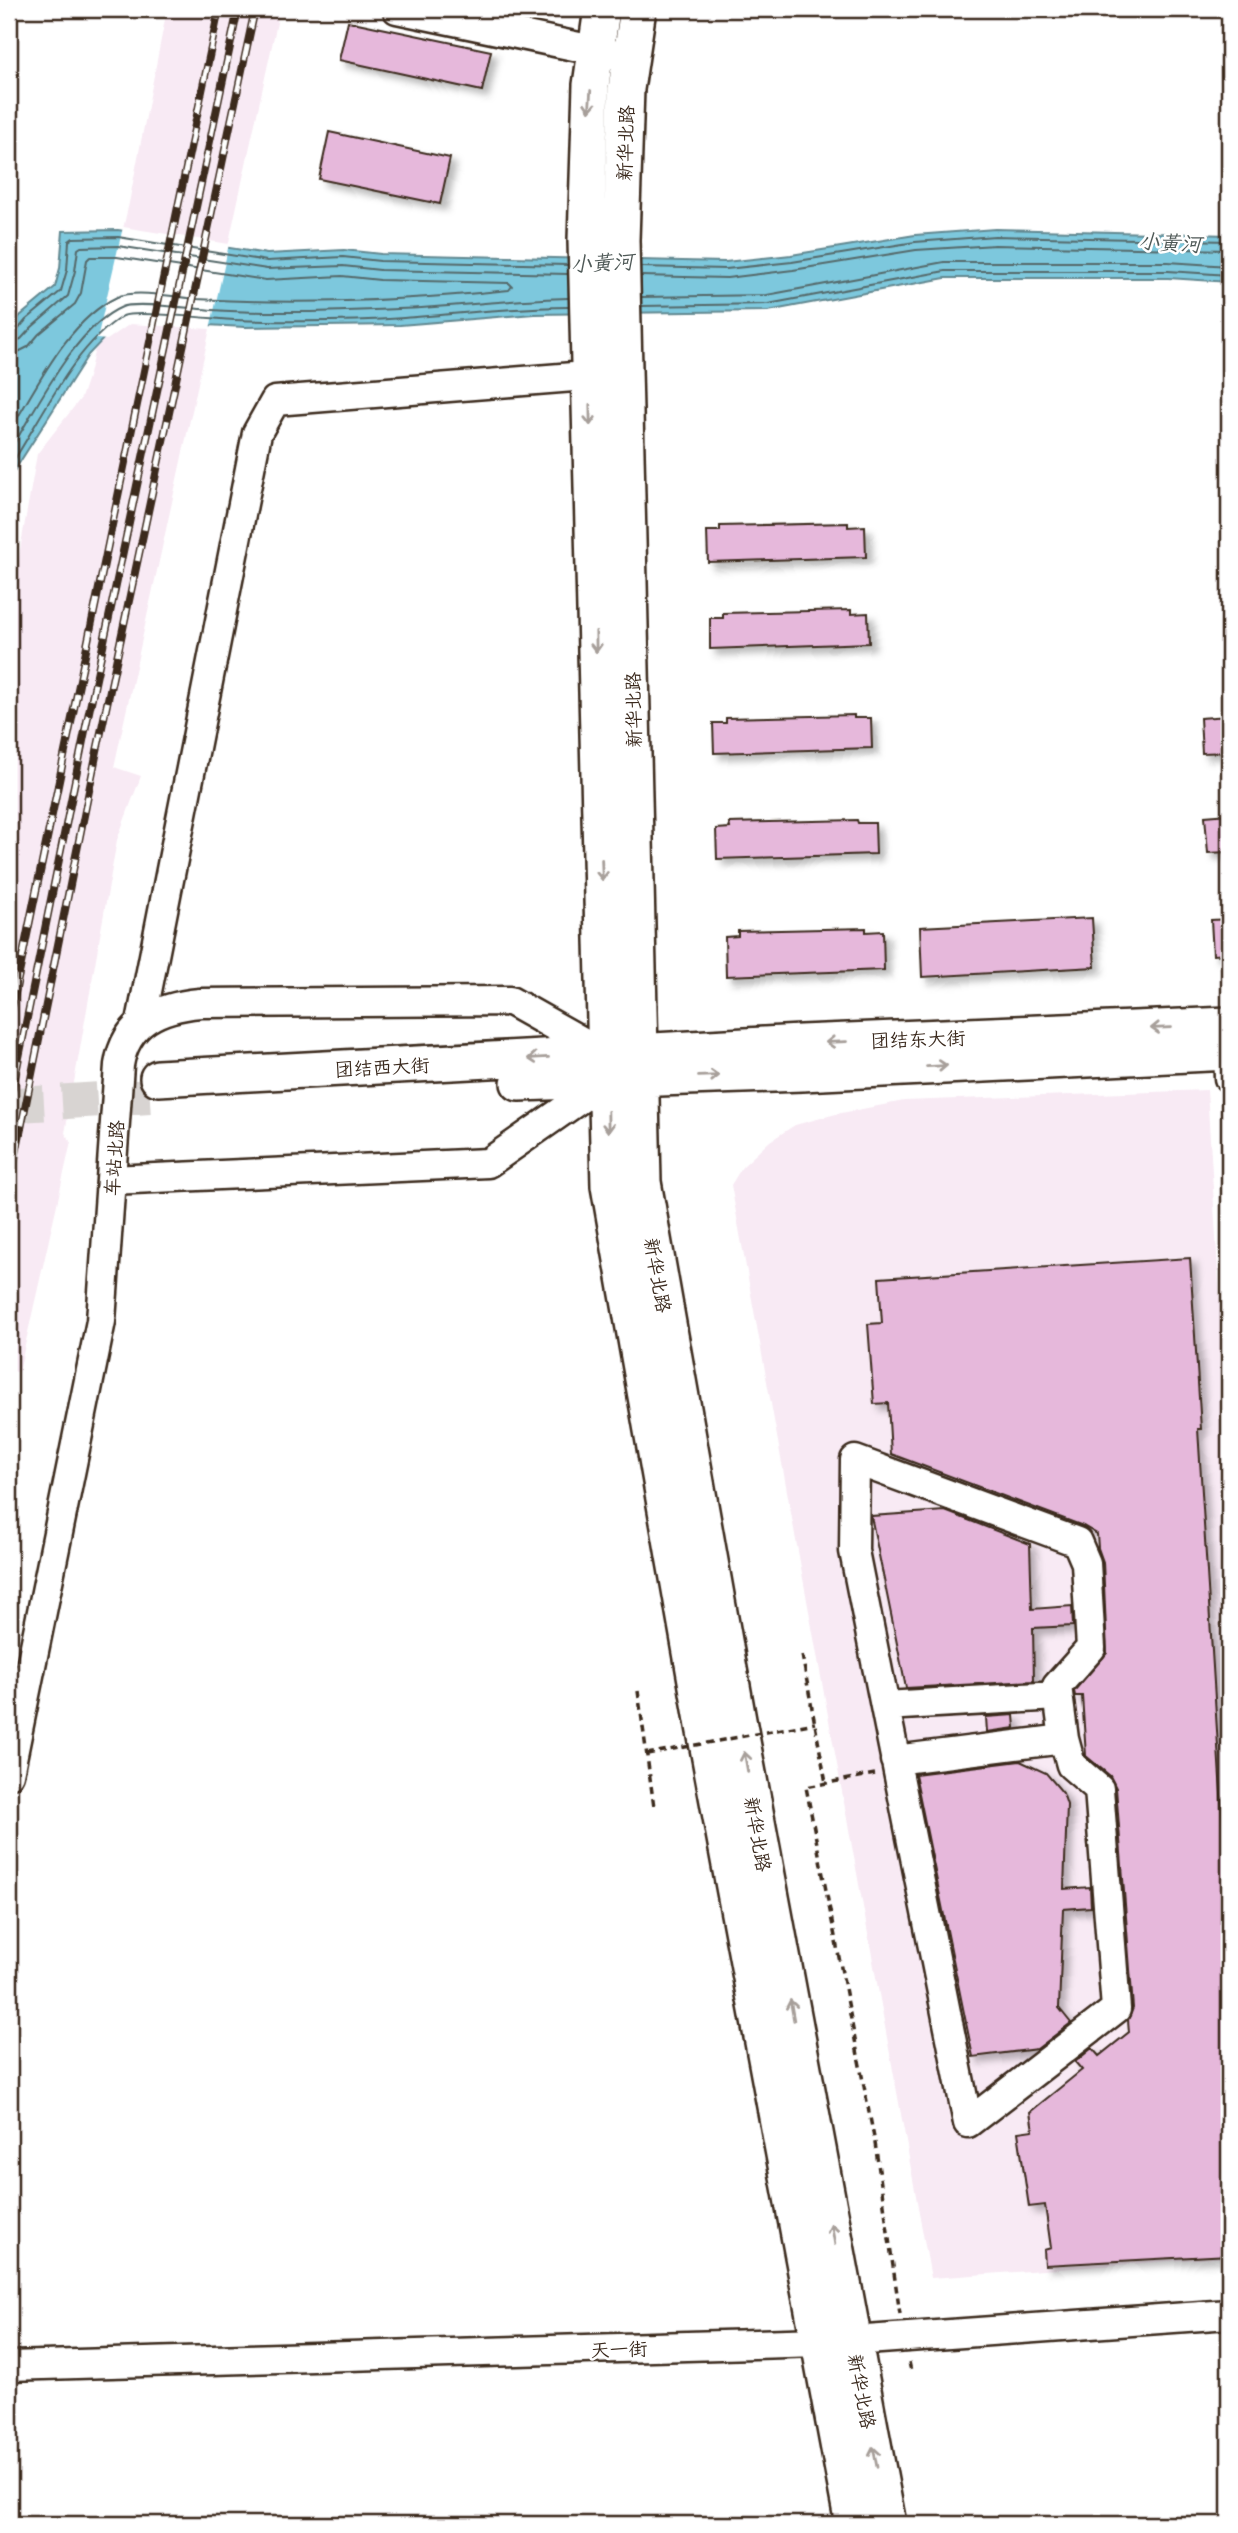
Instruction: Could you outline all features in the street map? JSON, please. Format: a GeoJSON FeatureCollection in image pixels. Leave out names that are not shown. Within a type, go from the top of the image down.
{"type":"FeatureCollection","features":[{"type":"Feature","properties":{"kind":"main road","name":"新华北路"},"geometry":{"type":"LineString","coordinates":[[602,9],[588,128],[586,240],[609,1186],[707,1740],[853,2524]]}},
{"type":"Feature","properties":{"kind":"main road","name":"新华北路"},"geometry":{"type":"LineString","coordinates":[[638,9],[623,129],[621,240],[643,1182],[743,1747],[888,2524]]}},
{"type":"Feature","properties":{"kind":"main road","name":"团结东大街"},"geometry":{"type":"LineString","coordinates":[[607,1067],[1229,1052]]}},
{"type":"Feature","properties":{"kind":"main road","name":"团结西大街"},"geometry":{"type":"LineString","coordinates":[[159,1087],[607,1067]]}},
{"type":"Feature","properties":{"kind":"street"},"geometry":{"type":"LineString","coordinates":[[397,9],[630,57]]}},
{"type":"Feature","properties":{"kind":"street"},"geometry":{"type":"LineString","coordinates":[[141,1022],[257,433],[275,401],[624,373]]}},
{"type":"Feature","properties":{"kind":"street"},"geometry":{"type":"LineString","coordinates":[[111,1180],[488,1163],[607,1067],[510,1001],[200,1003],[176,1006],[141,1022]]}},
{"type":"Feature","properties":{"kind":"street","name":"车站北路"},"geometry":{"type":"LineString","coordinates":[[9,1774],[101,1321],[122,1048],[141,1022]]}},
{"type":"Feature","properties":{"kind":"street"},"geometry":{"type":"LineString","coordinates":[[855,1460],[1077,1542],[1086,1563],[1091,1648],[1057,1685],[1064,1739],[1071,1765],[1099,1789],[1116,2008],[968,2123],[885,1706],[854,1551],[855,1460]]}},
{"type":"Feature","properties":{"kind":"street"},"geometry":{"type":"LineString","coordinates":[[885,1706],[1058,1696]]}},
{"type":"Feature","properties":{"kind":"street"},"geometry":{"type":"LineString","coordinates":[[896,1765],[1064,1739]]}},
{"type":"Feature","properties":{"kind":"street","name":"天一街"},"geometry":{"type":"LineString","coordinates":[[9,2366],[853,2341],[1229,2314]]}},
{"type":"Feature","properties":{"kind":"path"},"geometry":{"type":"LineString","coordinates":[[802,1655],[826,1783]]}},
{"type":"Feature","properties":{"kind":"path"},"geometry":{"type":"LineString","coordinates":[[638,1691],[654,1807]]}},
{"type":"Feature","properties":{"kind":"path"},"geometry":{"type":"LineString","coordinates":[[647,1755],[815,1723]]}},
{"type":"Feature","properties":{"kind":"path"},"geometry":{"type":"LineString","coordinates":[[896,1765],[806,1787],[875,2143],[911,2371]]}},
{"type":"Feature","properties":{"kind":"shaded area"},"geometry":{"type":"Polygon","coordinates":[[[167,9],[280,9],[114,767],[141,776],[117,840],[65,1133],[71,1142],[19,1372],[9,1371],[9,612],[37,454],[81,398],[89,374],[129,203],[167,9]]]}},
{"type":"Feature","properties":{"kind":"shaded area"},"geometry":{"type":"Polygon","coordinates":[[[1207,1090],[1229,1452],[1229,2257],[931,2278],[731,1185],[742,1167],[770,1141],[795,1125],[836,1114],[904,1101],[1207,1090]]]}},
{"type":"Feature","properties":{"kind":"water","name":"小黄河"},"geometry":{"type":"Polygon","coordinates":[[[995,229],[1229,235],[1229,282],[1168,278],[945,278],[768,311],[534,314],[400,325],[245,327],[129,321],[106,336],[88,355],[9,479],[9,331],[20,316],[55,287],[60,268],[63,231],[118,230],[267,254],[344,250],[381,254],[725,262],[791,255],[915,235],[995,229]]]}},
{"type":"Feature","properties":{"kind":"pier"},"geometry":{"type":"Polygon","coordinates":[[[123,227],[229,244],[210,329],[130,324],[107,340],[97,339],[123,227]]]}},
{"type":"Feature","properties":{"kind":"building"},"geometry":{"type":"Polygon","coordinates":[[[348,21],[491,51],[482,91],[339,60],[348,21]]]}},
{"type":"Feature","properties":{"kind":"building"},"geometry":{"type":"Polygon","coordinates":[[[329,132],[450,158],[440,204],[319,179],[329,132]]]}},
{"type":"Feature","properties":{"kind":"building"},"geometry":{"type":"Polygon","coordinates":[[[848,523],[848,527],[865,526],[866,557],[708,562],[707,531],[720,531],[720,526],[848,523]]]}},
{"type":"Feature","properties":{"kind":"building"},"geometry":{"type":"Polygon","coordinates":[[[851,610],[851,614],[868,613],[869,643],[710,649],[710,618],[723,618],[723,613],[851,610]]]}},
{"type":"Feature","properties":{"kind":"building"},"geometry":{"type":"Polygon","coordinates":[[[854,715],[854,718],[871,718],[872,748],[714,753],[713,723],[726,723],[726,718],[854,715]]]}},
{"type":"Feature","properties":{"kind":"building"},"geometry":{"type":"Polygon","coordinates":[[[1229,716],[1229,752],[1202,753],[1200,718],[1229,716]]]}},
{"type":"Feature","properties":{"kind":"building"},"geometry":{"type":"Polygon","coordinates":[[[1229,814],[1229,852],[1208,853],[1205,816],[1229,814]]]}},
{"type":"Feature","properties":{"kind":"building"},"geometry":{"type":"Polygon","coordinates":[[[857,820],[858,823],[875,823],[876,854],[717,859],[716,829],[730,828],[729,823],[857,820]]]}},
{"type":"Feature","properties":{"kind":"building"},"geometry":{"type":"Polygon","coordinates":[[[1092,918],[1095,967],[922,977],[920,927],[1092,918]]]}},
{"type":"Feature","properties":{"kind":"building"},"geometry":{"type":"Polygon","coordinates":[[[1229,919],[1229,954],[1213,955],[1211,920],[1229,919]]]}},
{"type":"Feature","properties":{"kind":"building"},"geometry":{"type":"Polygon","coordinates":[[[866,928],[866,932],[883,931],[884,970],[726,976],[725,937],[738,936],[738,931],[866,928]]]}},
{"type":"Feature","properties":{"kind":"building"},"geometry":{"type":"Polygon","coordinates":[[[1190,1258],[1229,1921],[1229,2255],[1045,2265],[1044,2250],[1051,2248],[1045,2205],[1029,2207],[1018,2132],[1033,2130],[1030,2112],[1082,2070],[1075,2062],[1092,2048],[1099,2056],[1129,2032],[1128,2020],[1133,2008],[1116,1788],[1110,1776],[1086,1756],[1082,1696],[1075,1696],[1074,1691],[1107,1653],[1103,1562],[1097,1534],[1083,1526],[891,1454],[888,1403],[874,1404],[868,1324],[882,1323],[879,1278],[1190,1258]]]}},
{"type":"Feature","properties":{"kind":"building"},"geometry":{"type":"Polygon","coordinates":[[[945,1511],[1030,1544],[1032,1609],[1072,1606],[1073,1626],[1033,1628],[1034,1681],[906,1688],[871,1516],[945,1511]]]}},
{"type":"Feature","properties":{"kind":"building"},"geometry":{"type":"Polygon","coordinates":[[[1014,1715],[1015,1728],[987,1732],[986,1717],[1014,1715]]]}},
{"type":"Feature","properties":{"kind":"building"},"geometry":{"type":"Polygon","coordinates":[[[1020,1761],[1046,1773],[1063,1793],[1067,1805],[1064,1889],[1090,1887],[1091,1907],[1063,1909],[1059,2008],[1071,2023],[1037,2049],[973,2057],[915,1774],[1020,1761]]]}},
{"type":"Feature","properties":{"kind":"tunnel"},"geometry":{"type":"LineString","coordinates":[[9,1105],[160,1096]]}},
{"type":"Feature","properties":{"kind":"railway"},"geometry":{"type":"LineString","coordinates":[[9,1022],[219,9]]}},
{"type":"Feature","properties":{"kind":"railway"},"geometry":{"type":"LineString","coordinates":[[9,1107],[86,726],[238,9]]}},
{"type":"Feature","properties":{"kind":"railway"},"geometry":{"type":"LineString","coordinates":[[9,1188],[97,751],[255,9]]}}]}
